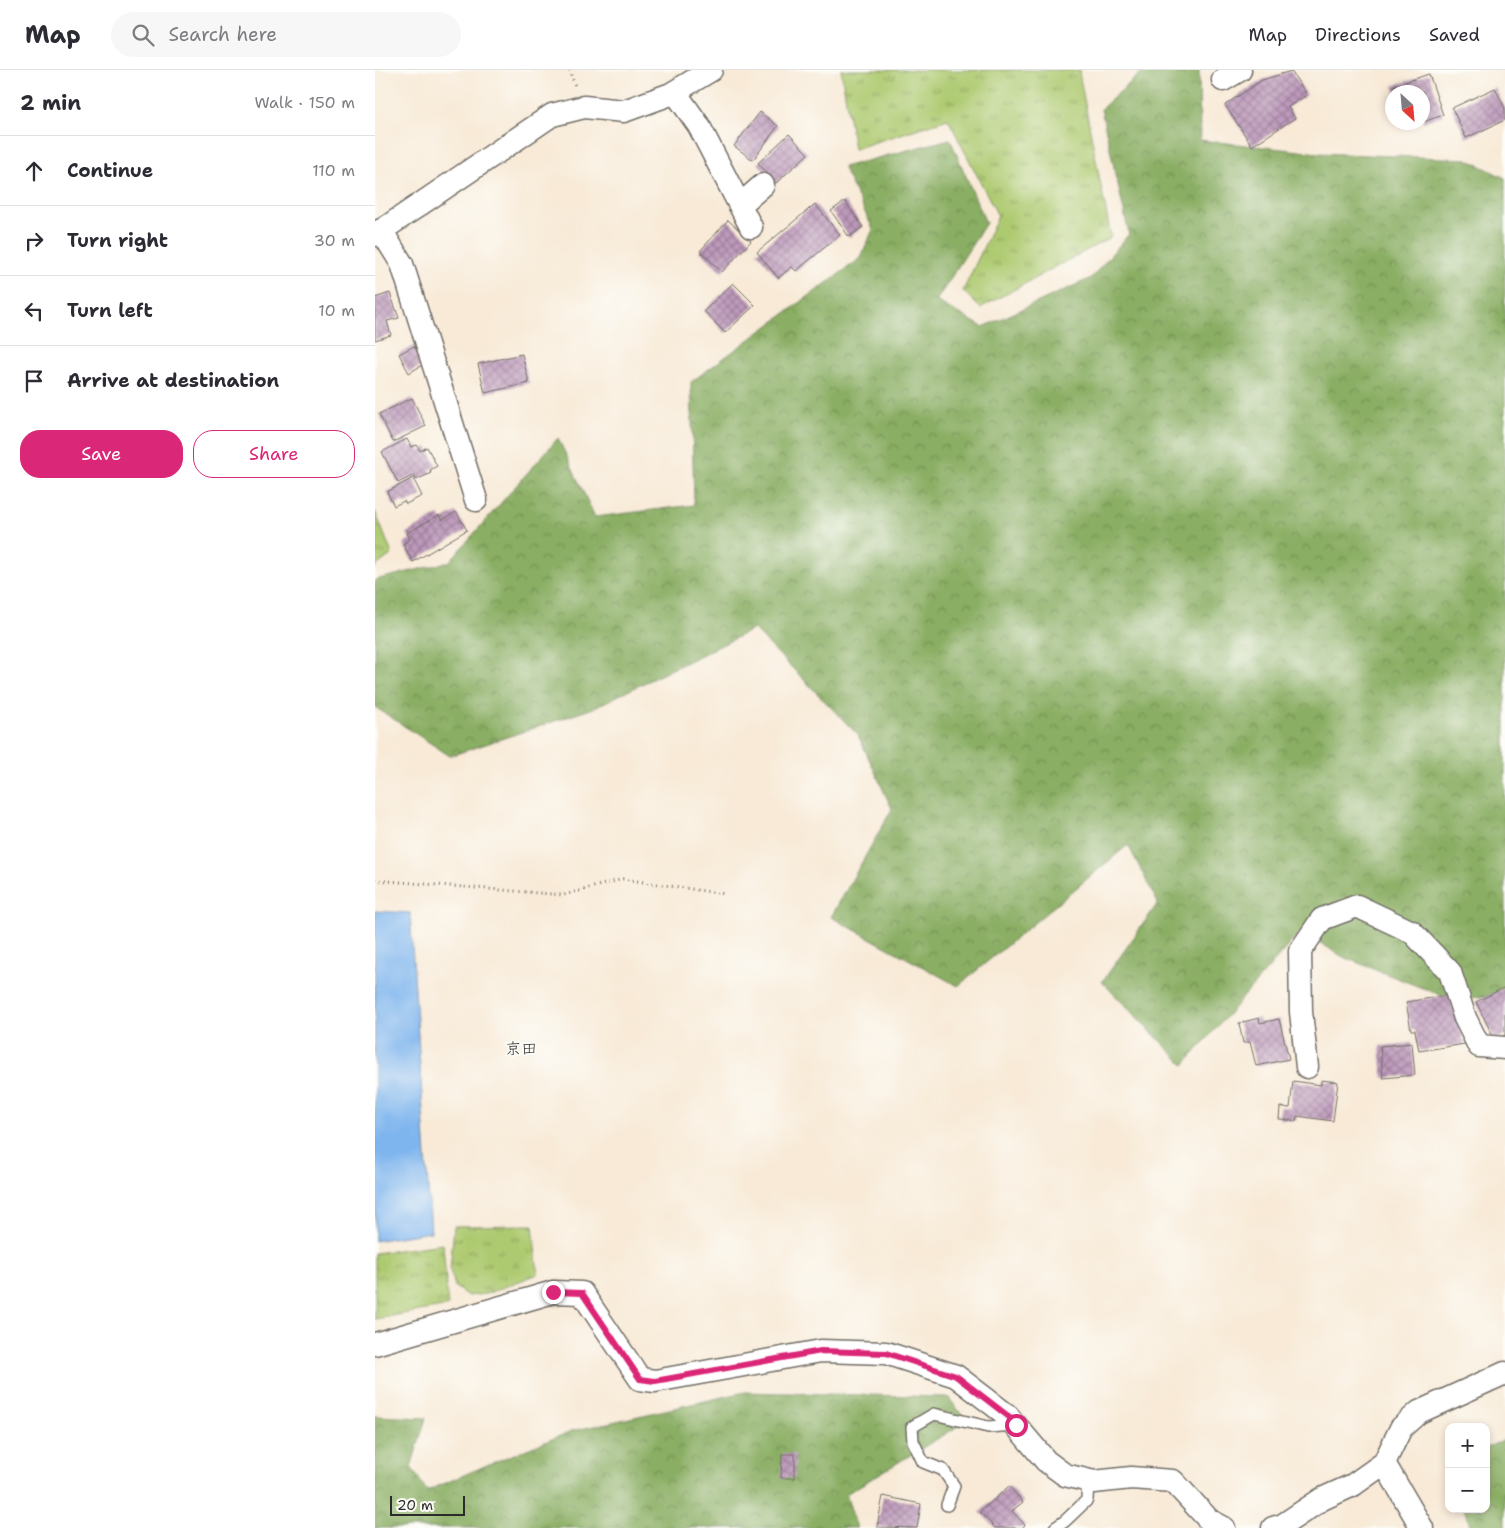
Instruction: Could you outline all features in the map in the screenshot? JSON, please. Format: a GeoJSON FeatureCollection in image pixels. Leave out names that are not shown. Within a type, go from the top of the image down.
{"type":"FeatureCollection","features":[{"type":"Feature","properties":{"kind":"street"},"geometry":{"type":"LineString","coordinates":[[476,500],[402,264],[378,232],[552,115],[584,107],[624,112],[675,92],[711,70]]}},
{"type":"Feature","properties":{"kind":"street"},"geometry":{"type":"LineString","coordinates":[[675,92],[699,126],[751,227]]}},
{"type":"Feature","properties":{"kind":"street"},"geometry":{"type":"LineString","coordinates":[[740,205],[763,185]]}},
{"type":"Feature","properties":{"kind":"street"},"geometry":{"type":"LineString","coordinates":[[1307,1068],[1301,1012],[1300,951],[1322,920],[1357,906],[1412,932],[1450,972],[1465,1018],[1479,1046],[1505,1048]]}},
{"type":"Feature","properties":{"kind":"street"},"geometry":{"type":"LineString","coordinates":[[375,1344],[553,1292],[582,1293],[640,1379],[655,1381],[821,1351],[886,1353],[956,1376],[1008,1416],[1046,1461],[1065,1474],[1094,1482],[1131,1478],[1173,1482],[1209,1520],[1224,1528]]}},
{"type":"Feature","properties":{"kind":"street"},"geometry":{"type":"LineString","coordinates":[[1273,1528],[1283,1525],[1323,1499],[1353,1485],[1384,1463],[1401,1428],[1419,1412],[1505,1373]]}},
{"type":"Feature","properties":{"kind":"street"},"geometry":{"type":"LineString","coordinates":[[1384,1463],[1422,1528]]}},
{"type":"Feature","properties":{"kind":"lane"},"geometry":{"type":"LineString","coordinates":[[947,1505],[954,1486],[943,1470],[923,1462],[913,1441],[911,1427],[934,1414],[988,1427],[1016,1425]]}},
{"type":"Feature","properties":{"kind":"lane"},"geometry":{"type":"LineString","coordinates":[[1055,1528],[1087,1500],[1088,1480]]}},
{"type":"Feature","properties":{"kind":"path"},"geometry":{"type":"LineString","coordinates":[[375,880],[564,894],[623,879],[725,894]]}},
{"type":"Feature","properties":{"kind":"green space"},"geometry":{"type":"Polygon","coordinates":[[[841,70],[1080,70],[1079,73],[1111,237],[980,308],[963,291],[998,216],[948,119],[854,149],[841,70]]]}},
{"type":"Feature","properties":{"kind":"green space"},"geometry":{"type":"Polygon","coordinates":[[[1144,70],[1199,70],[1200,140],[1318,153],[1467,159],[1505,178],[1505,994],[1453,1000],[1343,957],[1301,931],[1184,1065],[1102,982],[1158,903],[1128,845],[958,986],[831,917],[892,809],[858,735],[754,629],[591,709],[450,756],[375,707],[375,580],[449,562],[558,438],[595,517],[694,505],[691,382],[861,258],[873,229],[843,167],[950,139],[986,223],[936,301],[983,327],[1091,278],[1129,234],[1101,109],[1144,70]]]}},
{"type":"Feature","properties":{"kind":"green space"},"geometry":{"type":"Polygon","coordinates":[[[375,511],[392,554],[375,567],[375,511]]]}},
{"type":"Feature","properties":{"kind":"green space"},"geometry":{"type":"Polygon","coordinates":[[[533,1225],[538,1274],[486,1294],[468,1296],[455,1287],[450,1270],[454,1226],[533,1225]]]}},
{"type":"Feature","properties":{"kind":"green space"},"geometry":{"type":"Polygon","coordinates":[[[443,1244],[448,1306],[375,1319],[375,1253],[443,1244]]]}},
{"type":"Feature","properties":{"kind":"green space"},"geometry":{"type":"Polygon","coordinates":[[[745,1392],[948,1397],[967,1421],[846,1494],[857,1528],[375,1528],[375,1416],[426,1418],[411,1467],[427,1491],[572,1431],[745,1392]]]}},
{"type":"Feature","properties":{"kind":"green space"},"geometry":{"type":"Polygon","coordinates":[[[1505,1439],[1505,1528],[1471,1528],[1465,1513],[1490,1513],[1490,1446],[1505,1439]]]}},
{"type":"Feature","properties":{"kind":"water"},"geometry":{"type":"Polygon","coordinates":[[[375,911],[410,913],[431,1232],[375,1241],[375,911]]]}},
{"type":"Feature","properties":{"kind":"building"},"geometry":{"type":"Polygon","coordinates":[[[1291,71],[1307,95],[1288,107],[1295,118],[1252,146],[1225,105],[1262,80],[1291,71]]]}},
{"type":"Feature","properties":{"kind":"building"},"geometry":{"type":"Polygon","coordinates":[[[1429,74],[1443,115],[1430,120],[1430,85],[1396,85],[1429,74]]]}},
{"type":"Feature","properties":{"kind":"building"},"geometry":{"type":"Polygon","coordinates":[[[1495,88],[1505,108],[1505,120],[1466,138],[1452,108],[1495,88]]]}},
{"type":"Feature","properties":{"kind":"building"},"geometry":{"type":"Polygon","coordinates":[[[760,112],[778,126],[753,160],[734,146],[760,112]]]}},
{"type":"Feature","properties":{"kind":"building"},"geometry":{"type":"Polygon","coordinates":[[[789,134],[808,154],[776,183],[758,163],[789,134]]]}},
{"type":"Feature","properties":{"kind":"building"},"geometry":{"type":"Polygon","coordinates":[[[845,201],[863,227],[849,237],[831,211],[845,201]]]}},
{"type":"Feature","properties":{"kind":"building"},"geometry":{"type":"Polygon","coordinates":[[[815,204],[840,235],[796,271],[792,267],[778,278],[757,252],[815,204]]]}},
{"type":"Feature","properties":{"kind":"building"},"geometry":{"type":"Polygon","coordinates":[[[728,220],[751,241],[722,272],[700,251],[728,220]]]}},
{"type":"Feature","properties":{"kind":"building"},"geometry":{"type":"Polygon","coordinates":[[[733,283],[755,305],[725,333],[704,311],[733,283]]]}},
{"type":"Feature","properties":{"kind":"building"},"geometry":{"type":"Polygon","coordinates":[[[390,293],[399,318],[387,321],[391,335],[375,340],[375,298],[390,293]]]}},
{"type":"Feature","properties":{"kind":"building"},"geometry":{"type":"Polygon","coordinates":[[[414,346],[424,364],[409,373],[399,354],[414,346]]]}},
{"type":"Feature","properties":{"kind":"building"},"geometry":{"type":"Polygon","coordinates":[[[522,354],[529,383],[485,393],[478,364],[522,354]]]}},
{"type":"Feature","properties":{"kind":"building"},"geometry":{"type":"Polygon","coordinates":[[[412,398],[426,426],[393,442],[379,414],[412,398]]]}},
{"type":"Feature","properties":{"kind":"building"},"geometry":{"type":"Polygon","coordinates":[[[407,439],[411,447],[417,445],[420,451],[427,447],[437,466],[430,470],[431,473],[416,480],[414,475],[398,483],[382,452],[407,439]]]}},
{"type":"Feature","properties":{"kind":"building"},"geometry":{"type":"Polygon","coordinates":[[[413,478],[422,496],[406,504],[404,501],[394,506],[387,492],[413,478]]]}},
{"type":"Feature","properties":{"kind":"building"},"geometry":{"type":"Polygon","coordinates":[[[456,512],[467,530],[413,562],[403,544],[410,539],[407,533],[439,515],[442,520],[456,512]]]}},
{"type":"Feature","properties":{"kind":"building"},"geometry":{"type":"Polygon","coordinates":[[[1505,987],[1505,1035],[1495,1040],[1476,1002],[1505,987]]]}},
{"type":"Feature","properties":{"kind":"building"},"geometry":{"type":"Polygon","coordinates":[[[1449,995],[1465,1044],[1419,1051],[1415,1030],[1411,1030],[1406,1002],[1449,995]]]}},
{"type":"Feature","properties":{"kind":"building"},"geometry":{"type":"Polygon","coordinates":[[[1259,1018],[1260,1023],[1279,1019],[1289,1059],[1256,1066],[1250,1042],[1243,1043],[1239,1023],[1259,1018]]]}},
{"type":"Feature","properties":{"kind":"building"},"geometry":{"type":"Polygon","coordinates":[[[1412,1043],[1415,1075],[1383,1078],[1380,1046],[1412,1043]]]}},
{"type":"Feature","properties":{"kind":"building"},"geometry":{"type":"Polygon","coordinates":[[[1321,1080],[1338,1082],[1333,1121],[1297,1116],[1296,1121],[1279,1119],[1280,1107],[1290,1108],[1293,1081],[1321,1085],[1321,1080]]]}},
{"type":"Feature","properties":{"kind":"building"},"geometry":{"type":"Polygon","coordinates":[[[782,1454],[795,1454],[795,1478],[781,1478],[782,1454]]]}},
{"type":"Feature","properties":{"kind":"building"},"geometry":{"type":"Polygon","coordinates":[[[1009,1486],[1023,1502],[1012,1511],[1025,1525],[1022,1528],[995,1528],[980,1512],[1009,1486]]]}},
{"type":"Feature","properties":{"kind":"building"},"geometry":{"type":"Polygon","coordinates":[[[883,1496],[921,1504],[917,1528],[877,1527],[883,1496]]]}},
{"type":"Feature","properties":{"kind":"district","name":"京田"},"geometry":{"type":"Point","coordinates":[521,1048]}},
{"type":"Feature","properties":{"kind":"route"},"geometry":{"type":"LineString","coordinates":[[553,1292],[582,1293],[640,1379],[655,1381],[821,1351],[886,1353],[956,1376],[1008,1416],[1016,1425]]}}]}
